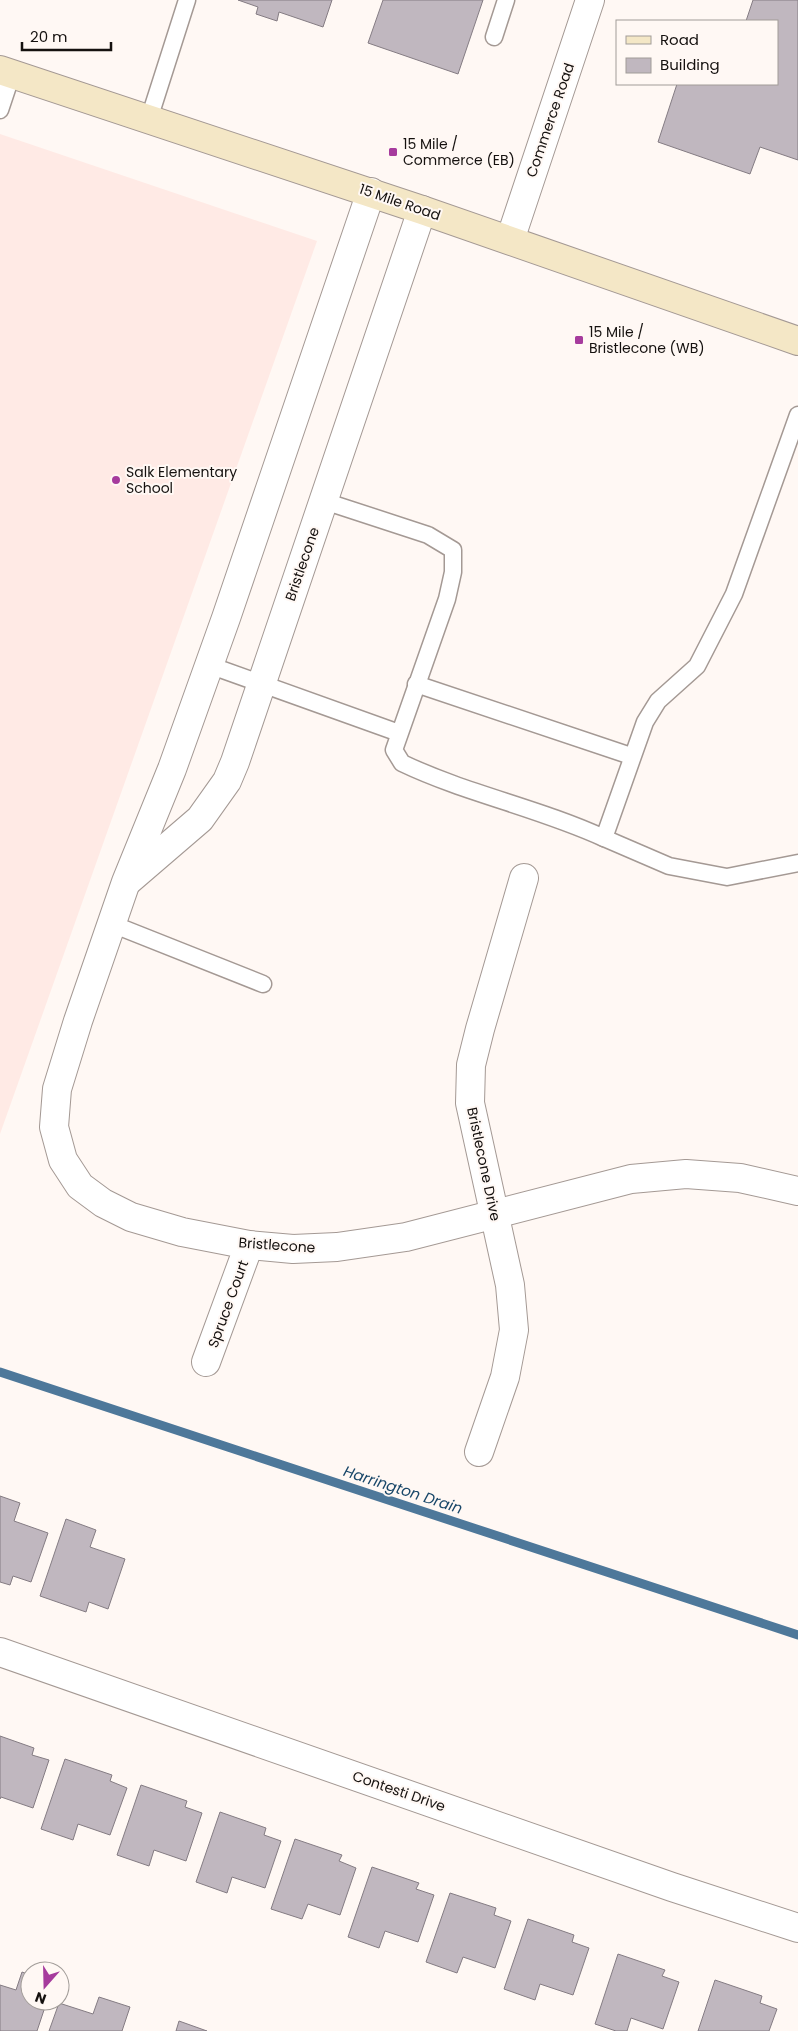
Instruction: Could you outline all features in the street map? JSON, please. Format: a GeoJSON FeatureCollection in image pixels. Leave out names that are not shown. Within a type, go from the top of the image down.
{"type":"FeatureCollection","features":[{"type":"Feature","properties":{"kind":"main road","name":"15 Mile Road"},"geometry":{"type":"LineString","coordinates":[[6,72],[371,192],[798,341]]}},
{"type":"Feature","properties":{"kind":"street","name":"Commerce Road"},"geometry":{"type":"LineString","coordinates":[[510,240],[590,0]]}},
{"type":"Feature","properties":{"kind":"street","name":"Bristlecone"},"geometry":{"type":"LineString","coordinates":[[371,192],[209,665],[172,769],[126,882],[78,1021],[57,1089],[54,1127],[63,1160],[80,1186],[103,1204],[131,1217],[182,1232],[249,1245],[293,1249],[337,1247],[406,1238],[631,1180],[686,1174],[740,1178],[798,1191]]}},
{"type":"Feature","properties":{"kind":"street","name":"Bristlecone"},"geometry":{"type":"LineString","coordinates":[[126,882],[200,819],[227,781],[236,762],[422,210]]}},
{"type":"Feature","properties":{"kind":"street","name":"Bristlecone Drive"},"geometry":{"type":"LineString","coordinates":[[479,1452],[505,1377],[514,1330],[510,1285],[470,1103],[472,1065],[480,1029],[524,878]]}},
{"type":"Feature","properties":{"kind":"street","name":"Spruce Court"},"geometry":{"type":"LineString","coordinates":[[206,1362],[249,1245]]}},
{"type":"Feature","properties":{"kind":"street","name":"Contesti Drive"},"geometry":{"type":"LineString","coordinates":[[0,1652],[672,1887],[798,1928]]}},
{"type":"Feature","properties":{"kind":"lane"},"geometry":{"type":"LineString","coordinates":[[149,119],[186,0]]}},
{"type":"Feature","properties":{"kind":"lane"},"geometry":{"type":"LineString","coordinates":[[494,37],[506,0]]}},
{"type":"Feature","properties":{"kind":"lane"},"geometry":{"type":"LineString","coordinates":[[0,110],[6,72]]}},
{"type":"Feature","properties":{"kind":"lane"},"geometry":{"type":"LineString","coordinates":[[604,838],[631,756],[645,722],[658,701],[697,666],[734,594],[798,415]]}},
{"type":"Feature","properties":{"kind":"lane"},"geometry":{"type":"LineString","coordinates":[[324,501],[428,535],[453,550],[453,572],[447,599],[394,750],[402,763],[489,797],[584,828],[669,866],[727,877],[798,863]]}},
{"type":"Feature","properties":{"kind":"lane"},"geometry":{"type":"LineString","coordinates":[[209,665],[399,733]]}},
{"type":"Feature","properties":{"kind":"lane"},"geometry":{"type":"LineString","coordinates":[[416,684],[631,756]]}},
{"type":"Feature","properties":{"kind":"lane"},"geometry":{"type":"LineString","coordinates":[[112,924],[263,984]]}},
{"type":"Feature","properties":{"kind":"shaded area","name":"Salk Elementary School"},"geometry":{"type":"Polygon","coordinates":[[[0,134],[317,241],[0,1134],[0,134]]]}},
{"type":"Feature","properties":{"kind":"building"},"geometry":{"type":"Polygon","coordinates":[[[238,0],[332,0],[323,27],[279,12],[277,21],[256,14],[258,7],[238,0]]]}},
{"type":"Feature","properties":{"kind":"building"},"geometry":{"type":"Polygon","coordinates":[[[383,0],[483,0],[458,74],[368,43],[383,0]]]}},
{"type":"Feature","properties":{"kind":"building"},"geometry":{"type":"Polygon","coordinates":[[[753,0],[798,0],[798,160],[760,147],[750,174],[658,142],[677,85],[778,85],[778,20],[746,20],[753,0]]]}},
{"type":"Feature","properties":{"kind":"building"},"geometry":{"type":"Polygon","coordinates":[[[0,1496],[20,1503],[14,1521],[48,1533],[31,1582],[13,1576],[10,1585],[0,1582],[0,1496]]]}},
{"type":"Feature","properties":{"kind":"building"},"geometry":{"type":"Polygon","coordinates":[[[66,1519],[96,1530],[90,1547],[125,1559],[108,1609],[89,1602],[86,1612],[40,1596],[66,1519]]]}},
{"type":"Feature","properties":{"kind":"building"},"geometry":{"type":"Polygon","coordinates":[[[0,1736],[34,1748],[32,1755],[49,1760],[33,1808],[1,1797],[0,1799],[0,1736]]]}},
{"type":"Feature","properties":{"kind":"building"},"geometry":{"type":"Polygon","coordinates":[[[65,1759],[112,1775],[110,1781],[127,1788],[110,1835],[78,1824],[73,1840],[41,1829],[65,1759]]]}},
{"type":"Feature","properties":{"kind":"building"},"geometry":{"type":"Polygon","coordinates":[[[141,1785],[187,1801],[185,1807],[202,1813],[186,1861],[154,1850],[149,1866],[117,1855],[141,1785]]]}},
{"type":"Feature","properties":{"kind":"building"},"geometry":{"type":"Polygon","coordinates":[[[220,1812],[266,1828],[264,1835],[281,1841],[265,1888],[232,1877],[227,1893],[196,1882],[220,1812]]]}},
{"type":"Feature","properties":{"kind":"building"},"geometry":{"type":"Polygon","coordinates":[[[295,1839],[342,1855],[339,1861],[356,1868],[340,1915],[308,1904],[302,1919],[271,1909],[295,1839]]]}},
{"type":"Feature","properties":{"kind":"building"},"geometry":{"type":"Polygon","coordinates":[[[372,1867],[419,1883],[416,1889],[434,1895],[418,1942],[385,1931],[379,1948],[348,1937],[372,1867]]]}},
{"type":"Feature","properties":{"kind":"building"},"geometry":{"type":"Polygon","coordinates":[[[450,1893],[496,1908],[494,1915],[511,1921],[495,1968],[463,1957],[457,1973],[426,1962],[450,1893]]]}},
{"type":"Feature","properties":{"kind":"building"},"geometry":{"type":"Polygon","coordinates":[[[528,1919],[574,1935],[572,1942],[589,1948],[573,1995],[540,1984],[535,2000],[504,1989],[528,1919]]]}},
{"type":"Feature","properties":{"kind":"building"},"geometry":{"type":"Polygon","coordinates":[[[618,1954],[665,1970],[662,1976],[679,1982],[663,2029],[631,2018],[627,2031],[616,2031],[595,2024],[618,1954]]]}},
{"type":"Feature","properties":{"kind":"building"},"geometry":{"type":"Polygon","coordinates":[[[20,1978],[20,2011],[44,2011],[37,2031],[0,2031],[0,1985],[16,1990],[20,1978]]]}},
{"type":"Feature","properties":{"kind":"building"},"geometry":{"type":"Polygon","coordinates":[[[715,1980],[762,1996],[760,2003],[777,2009],[769,2031],[698,2031],[715,1980]]]}},
{"type":"Feature","properties":{"kind":"building"},"geometry":{"type":"Polygon","coordinates":[[[99,1997],[130,2007],[122,2031],[49,2031],[56,2011],[70,2011],[70,2007],[93,2014],[99,1997]]]}},
{"type":"Feature","properties":{"kind":"building"},"geometry":{"type":"Polygon","coordinates":[[[179,2021],[207,2031],[176,2031],[179,2021]]]}},
{"type":"Feature","properties":{"kind":"waterway","name":"Harrington Drain"},"geometry":{"type":"LineString","coordinates":[[0,1372],[798,1635]]}},
{"type":"Feature","properties":{"kind":"place","name":"15 Mile / Commerce (EB)"},"geometry":{"type":"Point","coordinates":[393,152]}},
{"type":"Feature","properties":{"kind":"place","name":"15 Mile / Bristlecone (WB)"},"geometry":{"type":"Point","coordinates":[579,340]}},
{"type":"Feature","properties":{"kind":"place","name":"Salk Elementary School"},"geometry":{"type":"Point","coordinates":[116,480]}}]}
